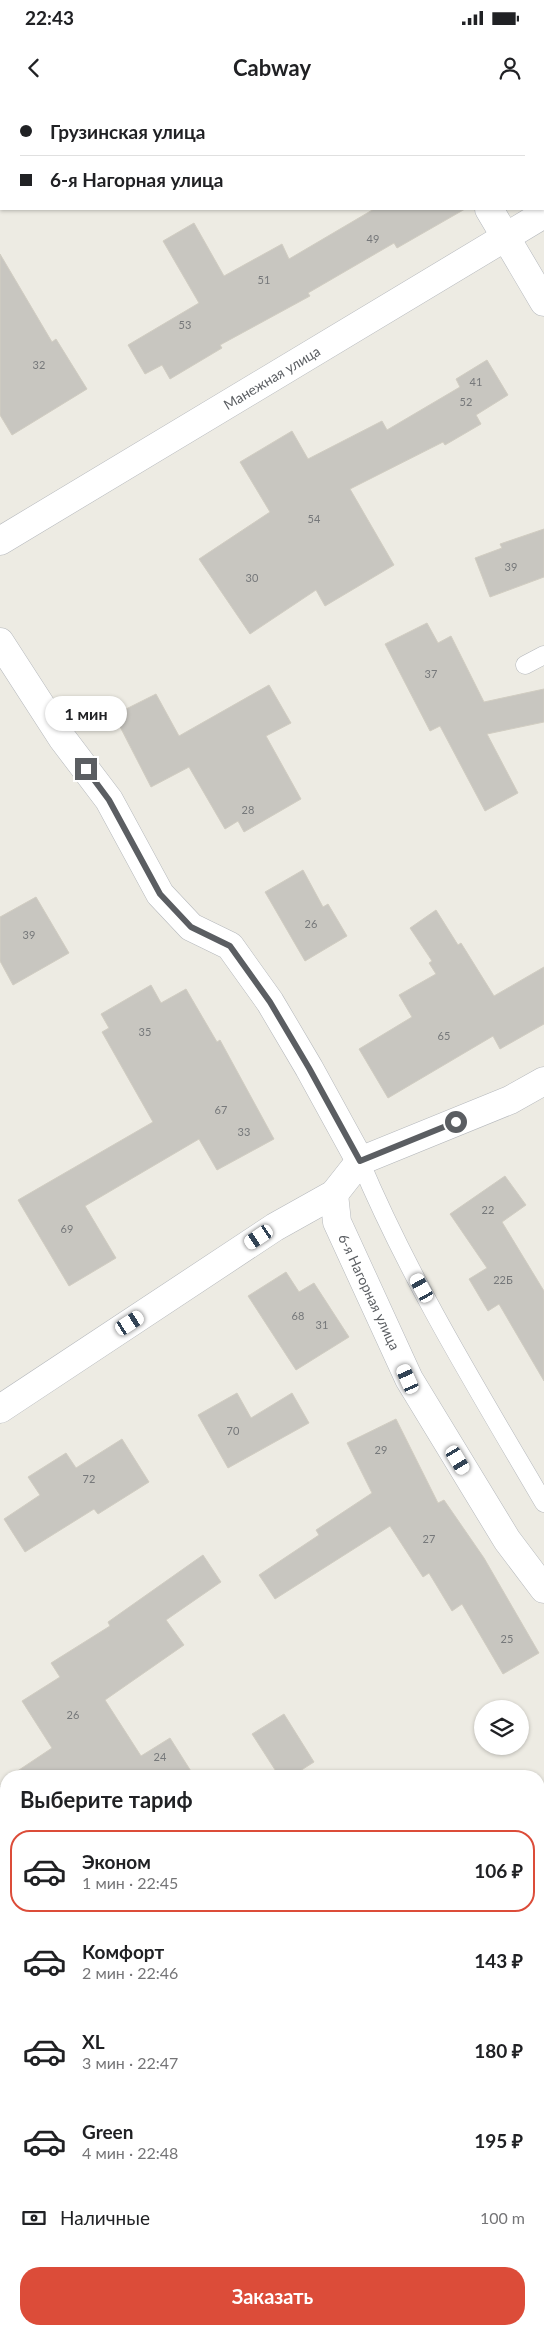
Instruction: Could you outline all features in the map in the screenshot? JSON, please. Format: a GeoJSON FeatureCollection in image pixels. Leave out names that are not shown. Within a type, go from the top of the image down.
{"type":"FeatureCollection","features":[{"type":"Feature","properties":{"kind":"street"},"geometry":{"type":"LineString","coordinates":[[490,210],[544,302]]}},
{"type":"Feature","properties":{"kind":"street","name":"Манежная улица"},"geometry":{"type":"LineString","coordinates":[[0,541],[544,214]]}},
{"type":"Feature","properties":{"kind":"street"},"geometry":{"type":"LineString","coordinates":[[0,642],[62,738],[109,800],[160,894],[191,927],[230,946],[270,1002],[360,1161]]}},
{"type":"Feature","properties":{"kind":"street"},"geometry":{"type":"LineString","coordinates":[[0,1409],[275,1227],[334,1194],[360,1161],[510,1100],[544,1081]]}},
{"type":"Feature","properties":{"kind":"street","name":"6-я Нагорная улица"},"geometry":{"type":"LineString","coordinates":[[334,1194],[337,1222],[408,1379],[507,1540],[544,1589]]}},
{"type":"Feature","properties":{"kind":"lane"},"geometry":{"type":"LineString","coordinates":[[525,665],[544,655]]}},
{"type":"Feature","properties":{"kind":"lane"},"geometry":{"type":"LineString","coordinates":[[360,1161],[386,1222],[495,1419],[544,1503]]}},
{"type":"Feature","properties":{"kind":"building"},"geometry":{"type":"Polygon","coordinates":[[[372,210],[463,210],[397,248],[394,243],[308,293],[310,296],[220,345],[222,348],[170,379],[162,365],[145,374],[128,345],[199,303],[163,241],[194,223],[224,276],[282,244],[289,259],[372,210]]]}},
{"type":"Feature","properties":{"kind":"building"},"geometry":{"type":"Polygon","coordinates":[[[0,254],[52,342],[56,339],[87,389],[12,435],[0,415],[0,254]]]}},
{"type":"Feature","properties":{"kind":"building"},"geometry":{"type":"Polygon","coordinates":[[[487,360],[508,395],[476,415],[481,424],[445,445],[443,442],[350,489],[394,565],[325,606],[316,590],[250,634],[199,559],[270,512],[240,462],[292,431],[308,459],[382,421],[387,430],[460,387],[456,379],[487,360]]]}},
{"type":"Feature","properties":{"kind":"building"},"geometry":{"type":"Polygon","coordinates":[[[544,529],[544,577],[490,597],[475,558],[502,548],[500,544],[544,529]]]}},
{"type":"Feature","properties":{"kind":"building"},"geometry":{"type":"Polygon","coordinates":[[[427,623],[438,643],[451,636],[484,702],[544,689],[544,722],[487,734],[518,793],[485,811],[440,726],[430,731],[385,644],[427,623]]]}},
{"type":"Feature","properties":{"kind":"building"},"geometry":{"type":"Polygon","coordinates":[[[269,685],[291,723],[266,736],[301,799],[244,832],[238,821],[225,829],[189,767],[151,787],[114,715],[156,694],[179,736],[269,685]]]}},
{"type":"Feature","properties":{"kind":"building"},"geometry":{"type":"Polygon","coordinates":[[[303,870],[323,907],[328,904],[347,936],[305,961],[265,892],[303,870]]]}},
{"type":"Feature","properties":{"kind":"building"},"geometry":{"type":"Polygon","coordinates":[[[36,897],[69,953],[13,985],[0,961],[0,917],[36,897]]]}},
{"type":"Feature","properties":{"kind":"building"},"geometry":{"type":"Polygon","coordinates":[[[436,910],[458,945],[461,943],[494,996],[544,967],[544,1024],[500,1049],[493,1036],[388,1098],[359,1049],[412,1017],[399,995],[436,974],[429,963],[432,961],[410,928],[436,910]]]}},
{"type":"Feature","properties":{"kind":"building"},"geometry":{"type":"Polygon","coordinates":[[[151,985],[161,1003],[186,989],[217,1042],[220,1040],[274,1139],[217,1170],[199,1139],[85,1206],[116,1258],[69,1286],[18,1200],[153,1122],[102,1032],[109,1028],[101,1014],[151,985]]]}},
{"type":"Feature","properties":{"kind":"building"},"geometry":{"type":"Polygon","coordinates":[[[505,1176],[526,1205],[502,1222],[544,1291],[544,1381],[499,1304],[488,1311],[469,1279],[487,1268],[450,1214],[505,1176]]]}},
{"type":"Feature","properties":{"kind":"building"},"geometry":{"type":"Polygon","coordinates":[[[286,1272],[299,1292],[314,1283],[349,1337],[296,1370],[248,1296],[286,1272]]]}},
{"type":"Feature","properties":{"kind":"building"},"geometry":{"type":"Polygon","coordinates":[[[237,1393],[251,1418],[292,1393],[309,1423],[228,1468],[198,1415],[237,1393]]]}},
{"type":"Feature","properties":{"kind":"building"},"geometry":{"type":"Polygon","coordinates":[[[396,1419],[438,1503],[444,1500],[484,1558],[539,1653],[503,1674],[462,1604],[452,1611],[429,1573],[423,1577],[390,1526],[275,1599],[259,1575],[319,1535],[316,1530],[372,1493],[347,1443],[396,1419]]]}},
{"type":"Feature","properties":{"kind":"building"},"geometry":{"type":"Polygon","coordinates":[[[122,1439],[149,1482],[98,1514],[94,1509],[25,1552],[4,1519],[40,1495],[28,1477],[66,1453],[76,1468],[122,1439]]]}},
{"type":"Feature","properties":{"kind":"building"},"geometry":{"type":"Polygon","coordinates":[[[203,1555],[221,1582],[166,1620],[184,1645],[105,1700],[141,1756],[170,1738],[190,1770],[19,1770],[52,1748],[22,1701],[60,1677],[51,1663],[110,1626],[108,1622],[203,1555]]]}},
{"type":"Feature","properties":{"kind":"building"},"geometry":{"type":"Polygon","coordinates":[[[284,1714],[314,1762],[301,1770],[275,1770],[252,1734],[284,1714]]]}},
{"type":"Feature","properties":{"kind":"route"},"geometry":{"type":"LineString","coordinates":[[86,769],[109,800],[160,894],[191,927],[230,946],[270,1002],[360,1161],[456,1122]]}}]}
